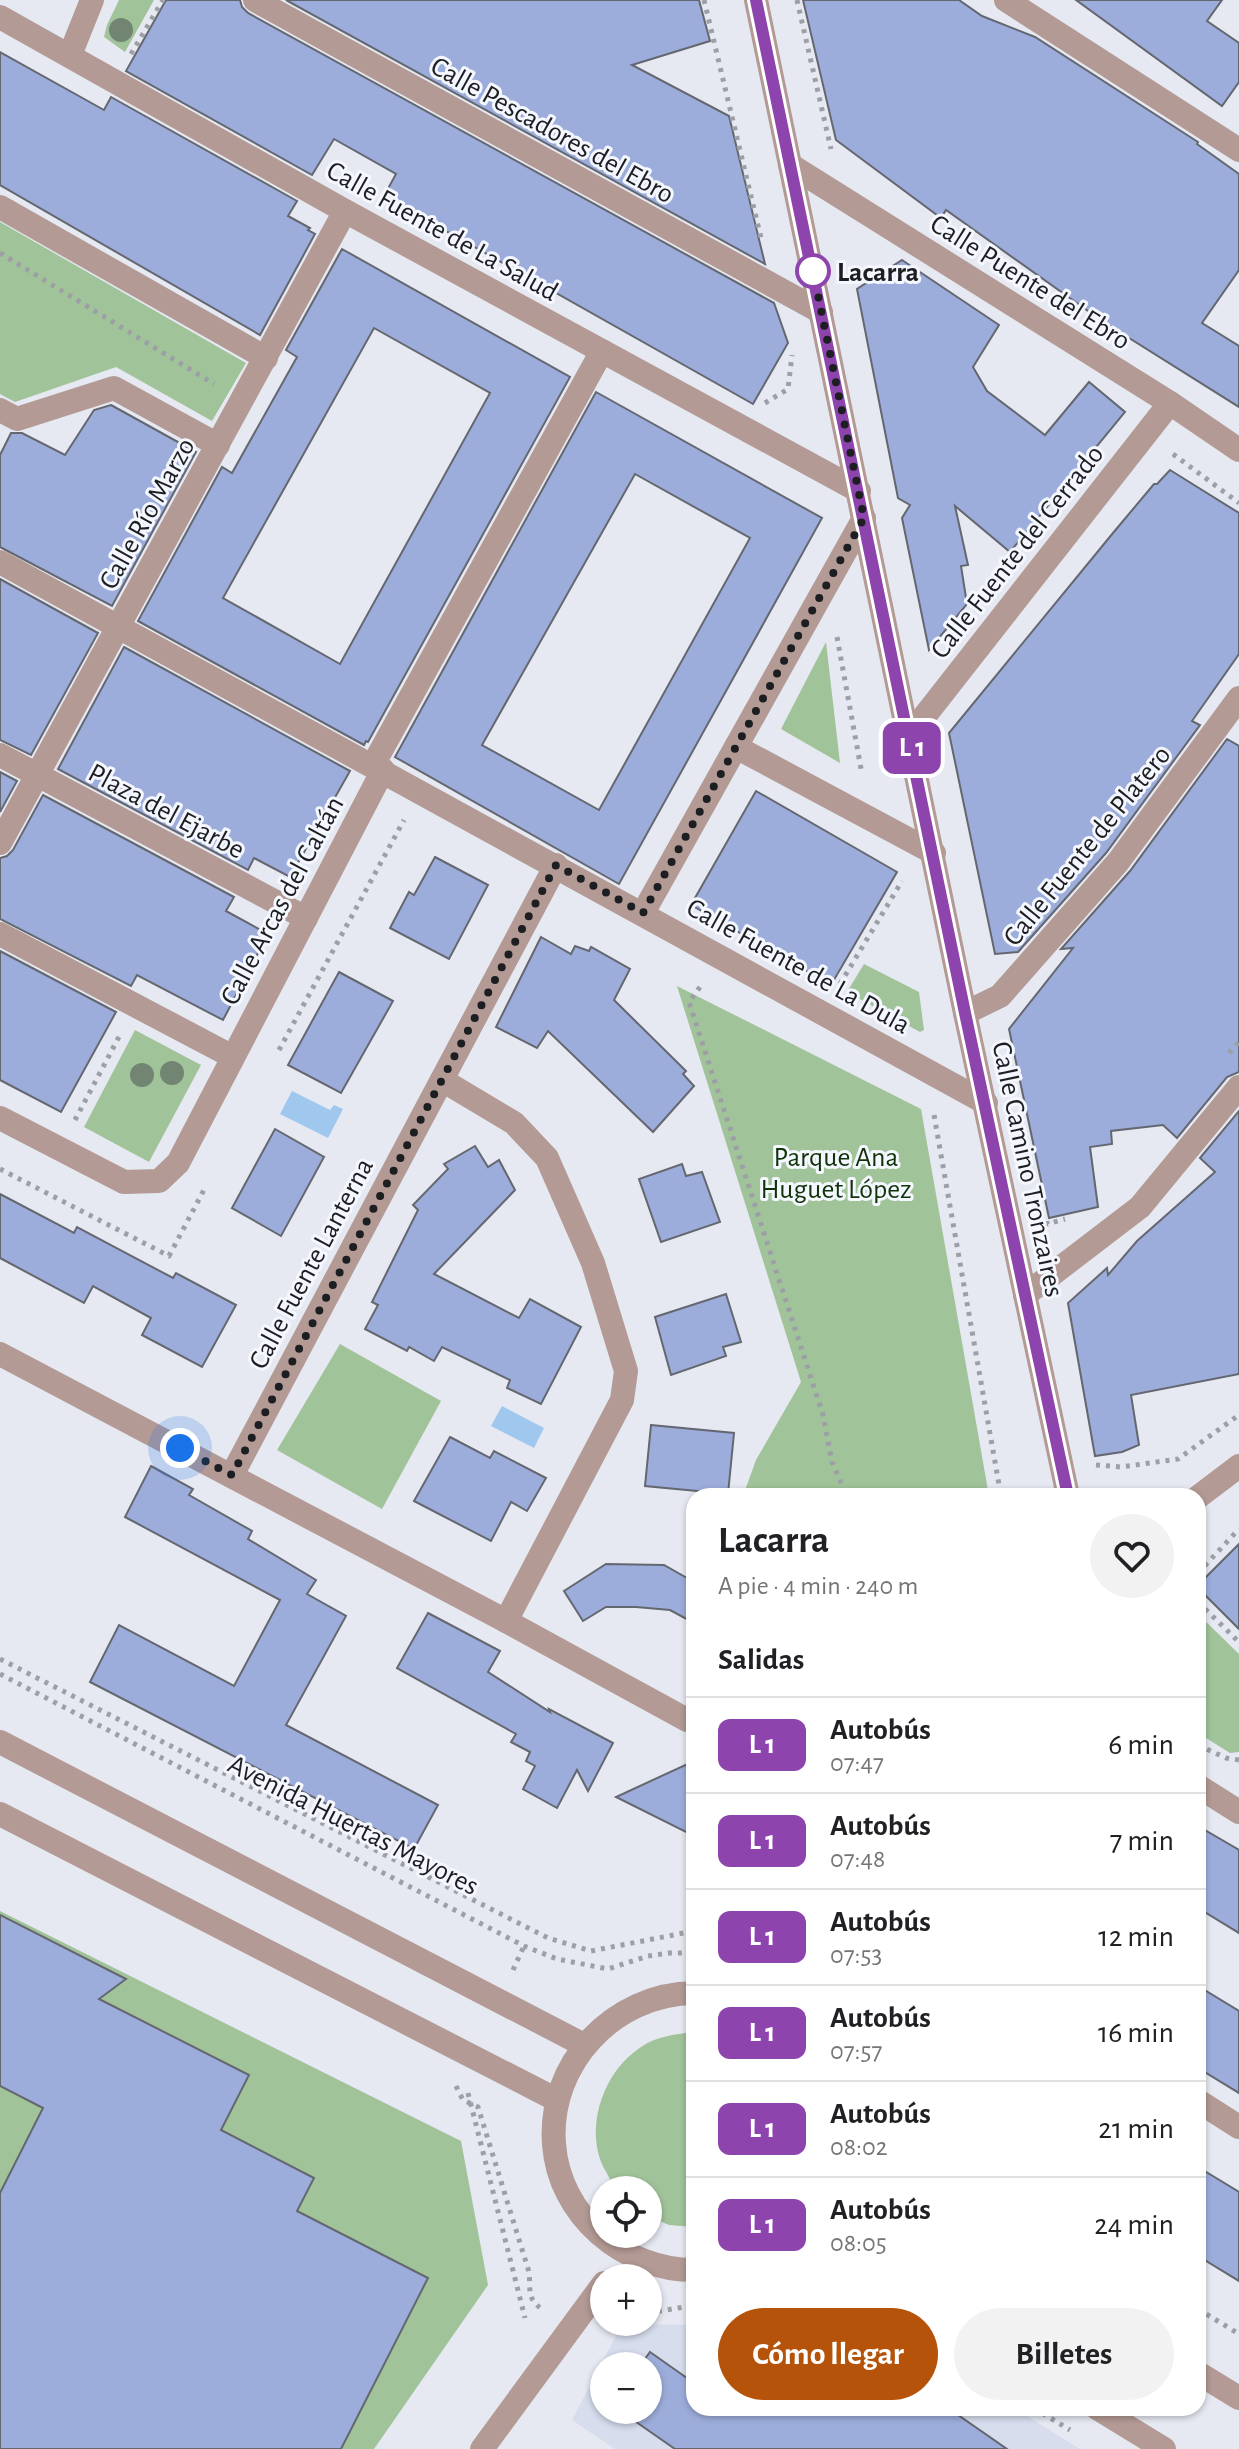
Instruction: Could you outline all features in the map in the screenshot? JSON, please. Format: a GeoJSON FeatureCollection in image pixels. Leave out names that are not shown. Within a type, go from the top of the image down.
{"type":"FeatureCollection","features":[{"type":"Feature","properties":{"kind":"street"},"geometry":{"type":"LineString","coordinates":[[70,55],[92,0]]}},
{"type":"Feature","properties":{"kind":"street","name":"Calle Pescadores del Ebro"},"geometry":{"type":"LineString","coordinates":[[255,0],[821,312]]}},
{"type":"Feature","properties":{"kind":"street","name":"Calle Camino Tronzaires"},"geometry":{"type":"LineString","coordinates":[[756,0],[1066,1488]]}},
{"type":"Feature","properties":{"kind":"street"},"geometry":{"type":"LineString","coordinates":[[1006,0],[1239,150]]}},
{"type":"Feature","properties":{"kind":"street","name":"Calle Fuente de La Salud"},"geometry":{"type":"LineString","coordinates":[[0,17],[345,211],[859,491]]}},
{"type":"Feature","properties":{"kind":"street","name":"Calle Puente del Ebro"},"geometry":{"type":"LineString","coordinates":[[790,165],[1170,403],[1239,450]]}},
{"type":"Feature","properties":{"kind":"street"},"geometry":{"type":"LineString","coordinates":[[0,207],[258,353]]}},
{"type":"Feature","properties":{"kind":"street","name":"Calle Río Marzo"},"geometry":{"type":"LineString","coordinates":[[0,843],[218,445],[258,353],[345,211]]}},
{"type":"Feature","properties":{"kind":"street"},"geometry":{"type":"LineString","coordinates":[[378,768],[602,351]]}},
{"type":"Feature","properties":{"kind":"street"},"geometry":{"type":"LineString","coordinates":[[0,410],[17,419],[114,388],[218,445]]}},
{"type":"Feature","properties":{"kind":"street","name":"Calle Fuente del Cerrado"},"geometry":{"type":"LineString","coordinates":[[909,736],[1170,403]]}},
{"type":"Feature","properties":{"kind":"street"},"geometry":{"type":"LineString","coordinates":[[643,913],[864,518]]}},
{"type":"Feature","properties":{"kind":"street","name":"Calle Fuente de La Dula"},"geometry":{"type":"LineString","coordinates":[[0,562],[986,1103]]}},
{"type":"Feature","properties":{"kind":"street","name":"Calle Fuente de Platero"},"geometry":{"type":"LineString","coordinates":[[965,1013],[1000,996],[1118,862],[1239,698]]}},
{"type":"Feature","properties":{"kind":"street"},"geometry":{"type":"LineString","coordinates":[[736,747],[934,853]]}},
{"type":"Feature","properties":{"kind":"street","name":"Plaza del Ejarbe"},"geometry":{"type":"LineString","coordinates":[[0,755],[306,918]]}},
{"type":"Feature","properties":{"kind":"street","name":"Calle Arcas del Caltán"},"geometry":{"type":"LineString","coordinates":[[0,1118],[124,1182],[159,1181],[178,1163],[306,918],[378,768]]}},
{"type":"Feature","properties":{"kind":"street","name":"Calle Fuente Lanterna"},"geometry":{"type":"LineString","coordinates":[[232,1475],[556,865]]}},
{"type":"Feature","properties":{"kind":"street"},"geometry":{"type":"LineString","coordinates":[[0,934],[233,1057]]}},
{"type":"Feature","properties":{"kind":"street"},"geometry":{"type":"LineString","coordinates":[[442,1080],[514,1123],[547,1158],[593,1263],[626,1371],[622,1400],[506,1621]]}},
{"type":"Feature","properties":{"kind":"street"},"geometry":{"type":"LineString","coordinates":[[1025,1295],[1140,1207],[1239,1087]]}},
{"type":"Feature","properties":{"kind":"street"},"geometry":{"type":"LineString","coordinates":[[0,1354],[686,1719]]}},
{"type":"Feature","properties":{"kind":"street"},"geometry":{"type":"LineString","coordinates":[[1206,1491],[1239,1466]]}},
{"type":"Feature","properties":{"kind":"street"},"geometry":{"type":"LineString","coordinates":[[0,1742],[584,2045]]}},
{"type":"Feature","properties":{"kind":"street"},"geometry":{"type":"LineString","coordinates":[[1206,1791],[1239,1812]]}},
{"type":"Feature","properties":{"kind":"street"},"geometry":{"type":"LineString","coordinates":[[0,1814],[557,2100]]}},
{"type":"Feature","properties":{"kind":"street"},"geometry":{"type":"LineString","coordinates":[[686,1994],[651,1999],[614,2017],[584,2045],[568,2071],[557,2100],[554,2145],[566,2189],[590,2227],[626,2254],[670,2270],[686,2270]]}},
{"type":"Feature","properties":{"kind":"street"},"geometry":{"type":"LineString","coordinates":[[1206,2106],[1239,2127]]}},
{"type":"Feature","properties":{"kind":"street"},"geometry":{"type":"LineString","coordinates":[[618,2264],[626,2254]]}},
{"type":"Feature","properties":{"kind":"street"},"geometry":{"type":"LineString","coordinates":[[492,2445],[590,2302]]}},
{"type":"Feature","properties":{"kind":"street"},"geometry":{"type":"LineString","coordinates":[[1206,2378],[1239,2398]]}},
{"type":"Feature","properties":{"kind":"street"},"geometry":{"type":"LineString","coordinates":[[1110,2416],[1164,2449]]}},
{"type":"Feature","properties":{"kind":"path"},"geometry":{"type":"LineString","coordinates":[[704,0],[761,238],[755,239]]}},
{"type":"Feature","properties":{"kind":"path"},"geometry":{"type":"LineString","coordinates":[[797,0],[832,155]]}},
{"type":"Feature","properties":{"kind":"path"},"geometry":{"type":"LineString","coordinates":[[0,253],[225,391],[258,353]]}},
{"type":"Feature","properties":{"kind":"path"},"geometry":{"type":"LineString","coordinates":[[837,636],[862,774]]}},
{"type":"Feature","properties":{"kind":"path"},"geometry":{"type":"LineString","coordinates":[[275,1059],[404,820],[417,827]]}},
{"type":"Feature","properties":{"kind":"path"},"geometry":{"type":"LineString","coordinates":[[900,871],[905,896]]}},
{"type":"Feature","properties":{"kind":"path"},"geometry":{"type":"LineString","coordinates":[[836,992],[902,881]]}},
{"type":"Feature","properties":{"kind":"path"},"geometry":{"type":"LineString","coordinates":[[688,980],[714,994]]}},
{"type":"Feature","properties":{"kind":"path"},"geometry":{"type":"LineString","coordinates":[[700,987],[689,1002],[823,1415],[832,1462],[843,1488]]}},
{"type":"Feature","properties":{"kind":"path"},"geometry":{"type":"LineString","coordinates":[[71,1129],[128,1020]]}},
{"type":"Feature","properties":{"kind":"path"},"geometry":{"type":"LineString","coordinates":[[932,1102],[1000,1488]]}},
{"type":"Feature","properties":{"kind":"path"},"geometry":{"type":"LineString","coordinates":[[0,1169],[169,1256],[206,1185]]}},
{"type":"Feature","properties":{"kind":"path"},"geometry":{"type":"LineString","coordinates":[[1044,1209],[1047,1224]]}},
{"type":"Feature","properties":{"kind":"path"},"geometry":{"type":"LineString","coordinates":[[1094,1465],[1121,1467],[1178,1459],[1239,1415]]}},
{"type":"Feature","properties":{"kind":"path"},"geometry":{"type":"LineString","coordinates":[[1206,1564],[1239,1529]]}},
{"type":"Feature","properties":{"kind":"path"},"geometry":{"type":"LineString","coordinates":[[1206,1610],[1239,1642]]}},
{"type":"Feature","properties":{"kind":"path"},"geometry":{"type":"LineString","coordinates":[[0,1659],[548,1938],[591,1951],[686,1933]]}},
{"type":"Feature","properties":{"kind":"path","name":"Avenida Huertas Mayores"},"geometry":{"type":"LineString","coordinates":[[0,1674],[524,1946],[557,1959],[608,1969],[648,1956],[686,1953]]}},
{"type":"Feature","properties":{"kind":"path"},"geometry":{"type":"LineString","coordinates":[[498,2000],[524,1946]]}},
{"type":"Feature","properties":{"kind":"path"},"geometry":{"type":"LineString","coordinates":[[456,2085],[469,2055]]}},
{"type":"Feature","properties":{"kind":"path"},"geometry":{"type":"LineString","coordinates":[[445,2079],[456,2085],[463,2100],[478,2107],[529,2272],[532,2303],[569,2330]]}},
{"type":"Feature","properties":{"kind":"path"},"geometry":{"type":"LineString","coordinates":[[472,2103],[525,2318]]}},
{"type":"Feature","properties":{"kind":"path"},"geometry":{"type":"LineString","coordinates":[[662,2311],[686,2307]]}},
{"type":"Feature","properties":{"kind":"path"},"geometry":{"type":"LineString","coordinates":[[1206,2314],[1239,2334]]}},
{"type":"Feature","properties":{"kind":"shaded area"},"geometry":{"type":"Polygon","coordinates":[[[662,2325],[686,2325],[686,2416],[1027,2416],[1080,2449],[615,2449],[572,2420],[590,2385],[590,2424],[662,2424],[662,2352],[607,2352],[616,2336],[662,2336],[662,2325]]]}},
{"type":"Feature","properties":{"kind":"green space"},"geometry":{"type":"Polygon","coordinates":[[[119,0],[154,0],[125,52],[104,37],[119,0]]]}},
{"type":"Feature","properties":{"kind":"green space"},"geometry":{"type":"Polygon","coordinates":[[[0,222],[246,363],[212,421],[116,367],[15,402],[0,394],[0,222]]]}},
{"type":"Feature","properties":{"kind":"green space"},"geometry":{"type":"Polygon","coordinates":[[[826,642],[840,763],[781,729],[826,642]]]}},
{"type":"Feature","properties":{"kind":"green space"},"geometry":{"type":"Polygon","coordinates":[[[864,964],[919,992],[924,1030],[920,1032],[847,992],[864,964]]]}},
{"type":"Feature","properties":{"kind":"green space","name":"Parque Ana Huguet López"},"geometry":{"type":"Polygon","coordinates":[[[677,986],[921,1109],[988,1488],[746,1488],[756,1460],[801,1382],[677,986]]]}},
{"type":"Feature","properties":{"kind":"green space"},"geometry":{"type":"Polygon","coordinates":[[[135,1030],[201,1065],[149,1162],[84,1127],[135,1030]]]}},
{"type":"Feature","properties":{"kind":"green space"},"geometry":{"type":"Polygon","coordinates":[[[340,1344],[441,1401],[382,1509],[277,1450],[340,1344]]]}},
{"type":"Feature","properties":{"kind":"green space"},"geometry":{"type":"Polygon","coordinates":[[[1206,1622],[1239,1654],[1239,1752],[1230,1753],[1206,1738],[1206,1622]]]}},
{"type":"Feature","properties":{"kind":"green space"},"geometry":{"type":"Polygon","coordinates":[[[0,1911],[461,2141],[488,2285],[374,2449],[0,2449],[0,1911]]]}},
{"type":"Feature","properties":{"kind":"green space"},"geometry":{"type":"Polygon","coordinates":[[[686,2033],[686,2226],[662,2222],[662,2176],[608,2176],[597,2147],[598,2114],[609,2083],[628,2057],[654,2040],[686,2033]]]}},
{"type":"Feature","properties":{"kind":"water"},"geometry":{"type":"Polygon","coordinates":[[[292,1091],[330,1110],[334,1105],[343,1109],[328,1138],[280,1114],[292,1091]]]}},
{"type":"Feature","properties":{"kind":"water"},"geometry":{"type":"Polygon","coordinates":[[[502,1406],[544,1428],[534,1448],[491,1426],[502,1406]]]}},
{"type":"Feature","properties":{"kind":"building"},"geometry":{"type":"Polygon","coordinates":[[[166,0],[240,0],[248,13],[774,303],[788,343],[753,404],[384,196],[396,174],[334,139],[312,175],[126,71],[166,0]]]}},
{"type":"Feature","properties":{"kind":"building"},"geometry":{"type":"Polygon","coordinates":[[[286,0],[699,0],[710,41],[632,65],[729,116],[765,264],[286,0]]]}},
{"type":"Feature","properties":{"kind":"building"},"geometry":{"type":"Polygon","coordinates":[[[803,0],[959,0],[982,16],[1035,37],[1198,142],[1239,174],[1239,270],[1202,323],[1239,346],[1239,407],[1102,321],[946,210],[941,218],[836,140],[803,0]]]}},
{"type":"Feature","properties":{"kind":"building"},"geometry":{"type":"Polygon","coordinates":[[[1076,0],[1222,0],[1207,21],[1239,43],[1239,82],[1222,106],[1076,0]]]}},
{"type":"Feature","properties":{"kind":"building"},"geometry":{"type":"Polygon","coordinates":[[[0,52],[104,110],[111,97],[297,201],[288,216],[315,234],[260,335],[0,185],[0,52]]]}},
{"type":"Feature","properties":{"kind":"building"},"geometry":{"type":"Polygon","coordinates":[[[342,249],[570,377],[364,745],[138,621],[222,467],[232,473],[297,357],[286,350],[342,249]],[[374,328],[223,598],[340,664],[490,393],[374,328]]]}},
{"type":"Feature","properties":{"kind":"building"},"geometry":{"type":"Polygon","coordinates":[[[902,260],[999,325],[973,367],[987,391],[1045,435],[1089,382],[1125,412],[1010,552],[955,506],[968,565],[961,566],[967,604],[929,650],[902,518],[910,505],[898,498],[857,289],[902,260]]]}},
{"type":"Feature","properties":{"kind":"building"},"geometry":{"type":"Polygon","coordinates":[[[596,392],[822,518],[619,884],[395,757],[596,392]],[[635,474],[482,745],[599,810],[750,538],[635,474]]]}},
{"type":"Feature","properties":{"kind":"building"},"geometry":{"type":"Polygon","coordinates":[[[111,405],[196,452],[112,606],[0,547],[0,455],[11,433],[22,433],[65,455],[94,410],[111,405]]]}},
{"type":"Feature","properties":{"kind":"building"},"geometry":{"type":"Polygon","coordinates":[[[1170,470],[1239,513],[1239,654],[1192,721],[1200,725],[1106,853],[1018,952],[995,954],[949,733],[1154,484],[1170,470]]]}},
{"type":"Feature","properties":{"kind":"building"},"geometry":{"type":"Polygon","coordinates":[[[0,579],[98,633],[31,755],[0,740],[0,579]]]}},
{"type":"Feature","properties":{"kind":"building"},"geometry":{"type":"Polygon","coordinates":[[[124,647],[350,771],[290,877],[254,858],[248,870],[58,769],[124,647]]]}},
{"type":"Feature","properties":{"kind":"building"},"geometry":{"type":"Polygon","coordinates":[[[1227,739],[1239,746],[1239,1072],[1227,1077],[1177,1138],[1163,1125],[1111,1131],[1112,1144],[1090,1147],[1098,1207],[1049,1218],[1009,1029],[1073,948],[1061,949],[1130,871],[1227,739]]]}},
{"type":"Feature","properties":{"kind":"building"},"geometry":{"type":"Polygon","coordinates":[[[0,772],[17,781],[0,812],[0,772]]]}},
{"type":"Feature","properties":{"kind":"building"},"geometry":{"type":"Polygon","coordinates":[[[756,791],[897,872],[831,985],[691,905],[756,791]]]}},
{"type":"Feature","properties":{"kind":"building"},"geometry":{"type":"Polygon","coordinates":[[[43,795],[234,897],[226,911],[268,934],[223,1020],[137,975],[131,986],[0,919],[0,858],[13,850],[43,795]]]}},
{"type":"Feature","properties":{"kind":"building"},"geometry":{"type":"Polygon","coordinates":[[[435,857],[488,885],[449,959],[390,928],[409,892],[414,895],[435,857]]]}},
{"type":"Feature","properties":{"kind":"building"},"geometry":{"type":"Polygon","coordinates":[[[541,937],[571,954],[575,946],[589,951],[591,947],[630,969],[614,1000],[686,1071],[683,1074],[694,1086],[653,1132],[548,1031],[537,1048],[496,1027],[541,937]]]}},
{"type":"Feature","properties":{"kind":"building"},"geometry":{"type":"Polygon","coordinates":[[[0,951],[116,1012],[61,1112],[0,1080],[0,951]]]}},
{"type":"Feature","properties":{"kind":"building"},"geometry":{"type":"Polygon","coordinates":[[[339,972],[393,1001],[341,1093],[288,1065],[339,972]]]}},
{"type":"Feature","properties":{"kind":"building"},"geometry":{"type":"Polygon","coordinates":[[[1239,1111],[1239,1374],[1131,1395],[1139,1445],[1122,1452],[1095,1456],[1068,1303],[1107,1268],[1108,1275],[1137,1241],[1215,1172],[1200,1158],[1239,1111]]]}},
{"type":"Feature","properties":{"kind":"building"},"geometry":{"type":"Polygon","coordinates":[[[275,1129],[324,1157],[281,1236],[232,1208],[275,1129]]]}},
{"type":"Feature","properties":{"kind":"building"},"geometry":{"type":"Polygon","coordinates":[[[475,1146],[488,1167],[499,1160],[515,1190],[434,1274],[519,1318],[530,1299],[581,1327],[541,1404],[507,1388],[510,1380],[442,1347],[434,1361],[365,1329],[378,1305],[372,1302],[418,1210],[413,1205],[448,1169],[444,1164],[475,1146]]]}},
{"type":"Feature","properties":{"kind":"building"},"geometry":{"type":"Polygon","coordinates":[[[682,1164],[686,1176],[702,1172],[720,1222],[661,1242],[639,1179],[682,1164]]]}},
{"type":"Feature","properties":{"kind":"building"},"geometry":{"type":"Polygon","coordinates":[[[0,1194],[74,1233],[77,1227],[173,1278],[176,1273],[236,1305],[202,1367],[142,1335],[151,1318],[93,1286],[84,1303],[0,1258],[0,1194]]]}},
{"type":"Feature","properties":{"kind":"building"},"geometry":{"type":"Polygon","coordinates":[[[726,1294],[741,1342],[723,1347],[726,1356],[671,1375],[655,1317],[726,1294]]]}},
{"type":"Feature","properties":{"kind":"building"},"geometry":{"type":"Polygon","coordinates":[[[651,1425],[734,1433],[729,1488],[686,1490],[645,1486],[651,1425]]]}},
{"type":"Feature","properties":{"kind":"building"},"geometry":{"type":"Polygon","coordinates":[[[450,1437],[490,1458],[494,1451],[546,1478],[527,1511],[511,1502],[491,1541],[414,1501],[450,1437]]]}},
{"type":"Feature","properties":{"kind":"building"},"geometry":{"type":"Polygon","coordinates":[[[151,1466],[193,1489],[189,1495],[252,1531],[248,1539],[316,1580],[307,1594],[346,1616],[286,1725],[438,1805],[414,1849],[90,1682],[119,1625],[234,1686],[280,1600],[125,1517],[151,1466]]]}},
{"type":"Feature","properties":{"kind":"building"},"geometry":{"type":"Polygon","coordinates":[[[1239,1544],[1239,1629],[1206,1596],[1206,1577],[1239,1544]]]}},
{"type":"Feature","properties":{"kind":"building"},"geometry":{"type":"Polygon","coordinates":[[[606,1564],[664,1565],[686,1577],[686,1619],[670,1610],[606,1607],[583,1621],[564,1591],[606,1564]]]}},
{"type":"Feature","properties":{"kind":"building"},"geometry":{"type":"Polygon","coordinates":[[[428,1613],[500,1651],[488,1672],[550,1712],[549,1709],[613,1743],[588,1791],[577,1770],[557,1808],[523,1789],[535,1766],[526,1761],[530,1752],[511,1742],[516,1734],[397,1668],[428,1613]]]}},
{"type":"Feature","properties":{"kind":"building"},"geometry":{"type":"Polygon","coordinates":[[[686,1765],[686,1832],[616,1797],[686,1765]]]}},
{"type":"Feature","properties":{"kind":"building"},"geometry":{"type":"Polygon","coordinates":[[[1206,1831],[1239,1850],[1239,1933],[1206,1913],[1206,1831]]]}},
{"type":"Feature","properties":{"kind":"building"},"geometry":{"type":"Polygon","coordinates":[[[0,1915],[126,1979],[99,1999],[249,2075],[221,2130],[314,2178],[297,2211],[428,2278],[341,2449],[0,2449],[0,2193],[43,2108],[0,2086],[0,1915]]]}},
{"type":"Feature","properties":{"kind":"building"},"geometry":{"type":"Polygon","coordinates":[[[1206,1991],[1239,2011],[1239,2093],[1206,2073],[1206,1991]]]}},
{"type":"Feature","properties":{"kind":"building"},"geometry":{"type":"Polygon","coordinates":[[[1206,2172],[1239,2192],[1239,2281],[1206,2261],[1206,2172]]]}},
{"type":"Feature","properties":{"kind":"building"},"geometry":{"type":"Polygon","coordinates":[[[662,2360],[686,2377],[686,2416],[960,2416],[1007,2449],[675,2449],[639,2424],[662,2424],[662,2360]]]}},
{"type":"Feature","properties":{"kind":"bus line"},"geometry":{"type":"LineString","coordinates":[[756,0],[1066,1488]]}},
{"type":"Feature","properties":{"kind":"place","name":"Lacarra"},"geometry":{"type":"Point","coordinates":[813,271]}},
{"type":"Feature","properties":{"kind":"route"},"geometry":{"type":"LineString","coordinates":[[180,1448],[232,1475],[556,865],[643,913],[864,518],[813,271]]}}]}
